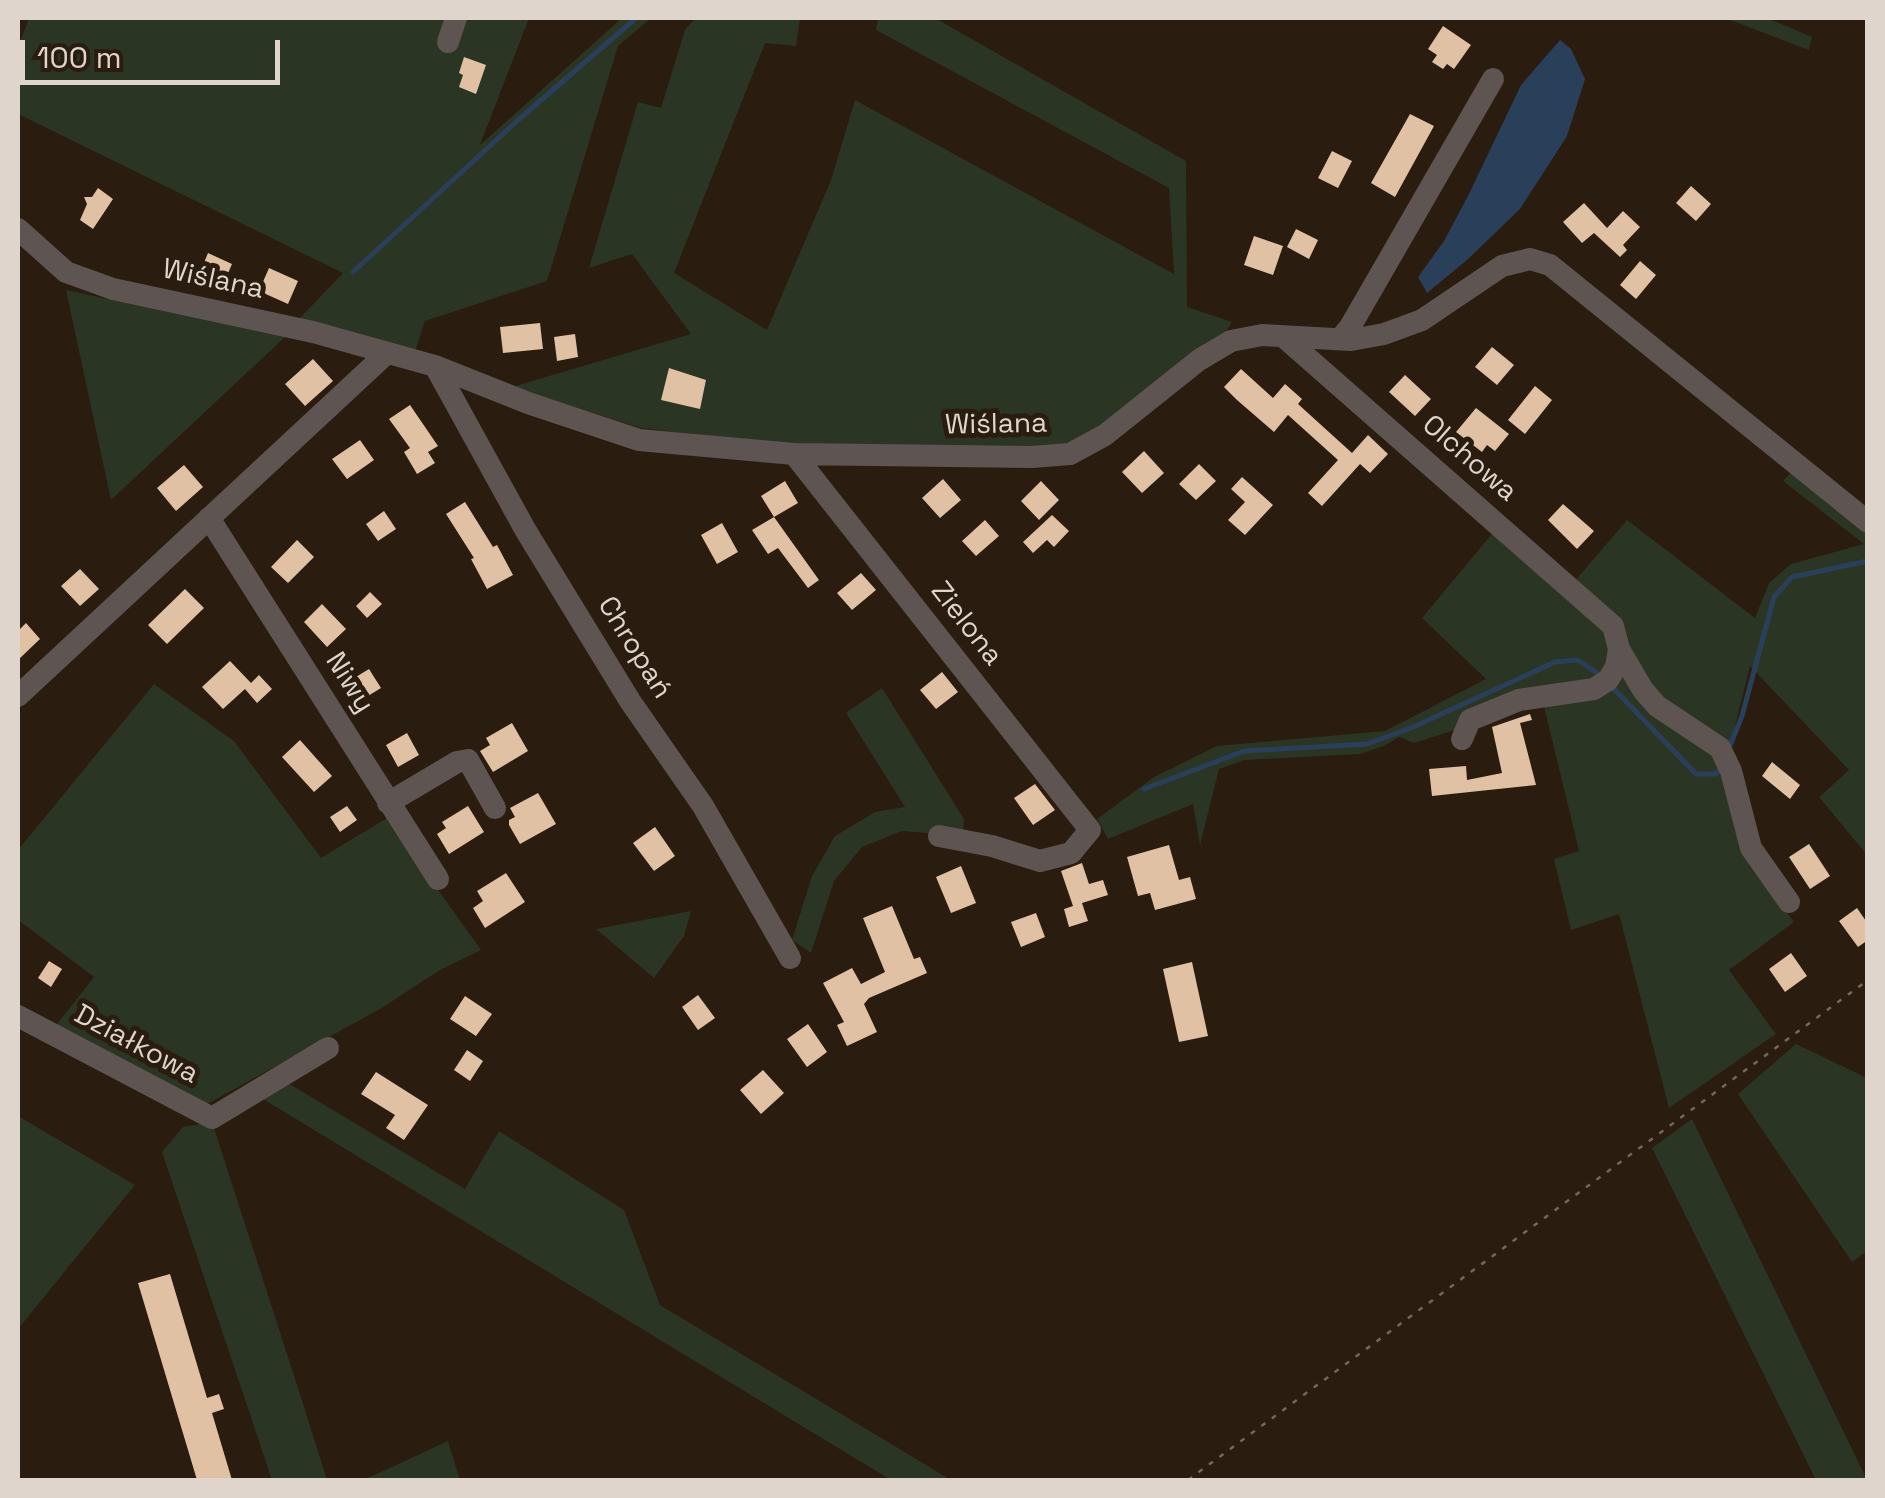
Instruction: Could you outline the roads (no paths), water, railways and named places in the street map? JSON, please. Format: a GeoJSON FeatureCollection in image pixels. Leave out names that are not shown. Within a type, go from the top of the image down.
{"type":"FeatureCollection","features":[{"type":"Feature","properties":{"kind":"street"},"geometry":{"type":"LineString","coordinates":[[448,42],[456,18]]}},
{"type":"Feature","properties":{"kind":"street"},"geometry":{"type":"LineString","coordinates":[[1340,339],[1493,80]]}},
{"type":"Feature","properties":{"kind":"street","name":"Wiślana"},"geometry":{"type":"LineString","coordinates":[[18,229],[66,272],[113,289],[313,332],[435,366],[528,403],[639,440],[794,454],[1070,454],[1106,435],[1199,360],[1231,342],[1262,335],[1340,339],[1384,334],[1422,320],[1502,266],[1530,259],[1550,265],[1868,522]]}},
{"type":"Feature","properties":{"kind":"street","name":"Olchowa"},"geometry":{"type":"LineString","coordinates":[[1285,338],[1616,638],[1642,690],[1657,706],[1720,748],[1731,771],[1751,848],[1789,902]]}},
{"type":"Feature","properties":{"kind":"street"},"geometry":{"type":"LineString","coordinates":[[18,696],[387,353]]}},
{"type":"Feature","properties":{"kind":"street","name":"Chropań"},"geometry":{"type":"LineString","coordinates":[[435,366],[526,531],[630,701],[703,806],[790,958]]}},
{"type":"Feature","properties":{"kind":"street","name":"Zielona"},"geometry":{"type":"LineString","coordinates":[[794,454],[1090,830],[1071,853],[1040,861],[992,846],[939,836]]}},
{"type":"Feature","properties":{"kind":"street","name":"Niwy"},"geometry":{"type":"LineString","coordinates":[[209,518],[438,879]]}},
{"type":"Feature","properties":{"kind":"street"},"geometry":{"type":"LineString","coordinates":[[1462,739],[1470,720],[1519,700],[1594,689],[1608,680],[1616,667],[1616,638]]}},
{"type":"Feature","properties":{"kind":"street"},"geometry":{"type":"LineString","coordinates":[[388,803],[457,762],[468,760],[494,808]]}},
{"type":"Feature","properties":{"kind":"street","name":"Działkowa"},"geometry":{"type":"LineString","coordinates":[[18,1016],[212,1118],[328,1048]]}},
{"type":"Feature","properties":{"kind":"water"},"geometry":{"type":"Polygon","coordinates":[[[1560,40],[1571,49],[1585,79],[1567,136],[1520,209],[1427,293],[1418,277],[1444,241],[1521,85],[1560,40]]]}},
{"type":"Feature","properties":{"kind":"waterway"},"geometry":{"type":"LineString","coordinates":[[353,272],[636,18]]}},
{"type":"Feature","properties":{"kind":"waterway"},"geometry":{"type":"LineString","coordinates":[[1729,748],[1742,716],[1774,597],[1792,577],[1868,561]]}},
{"type":"Feature","properties":{"kind":"waterway"},"geometry":{"type":"LineString","coordinates":[[1144,789],[1244,751],[1367,744],[1555,662],[1578,660],[1602,676]]}},
{"type":"Feature","properties":{"kind":"waterway"},"geometry":{"type":"LineString","coordinates":[[1613,688],[1696,774],[1716,774],[1722,767]]}}]}
